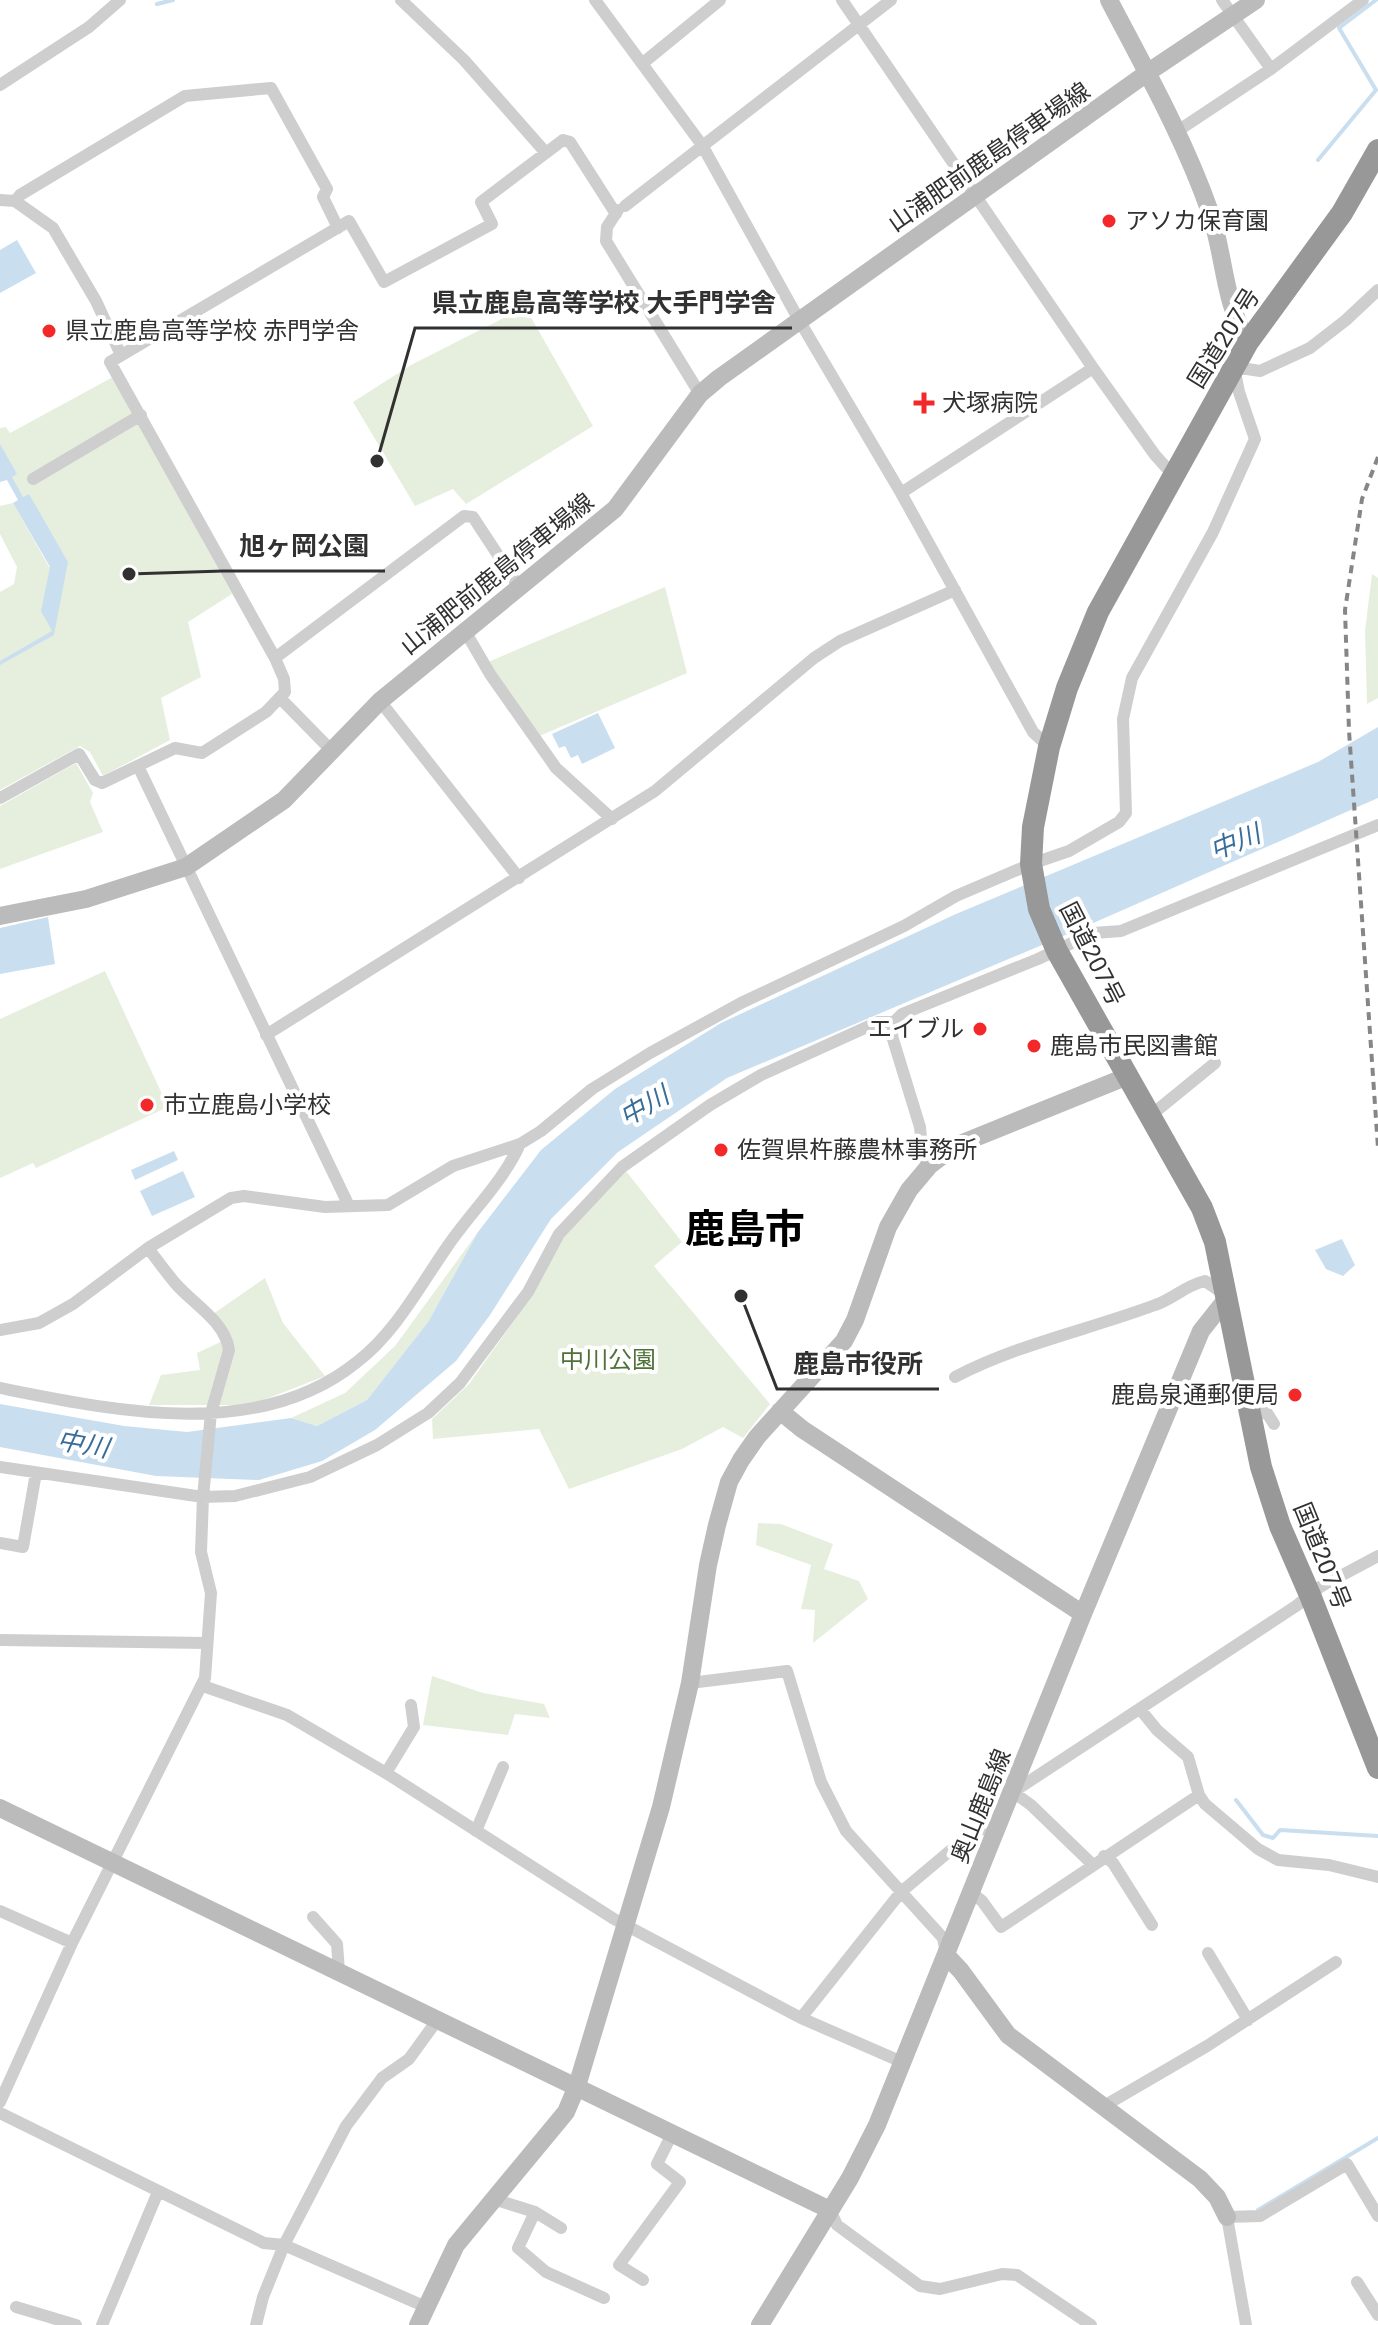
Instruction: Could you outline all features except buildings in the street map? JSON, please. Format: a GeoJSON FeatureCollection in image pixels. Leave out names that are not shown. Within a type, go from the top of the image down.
{"type":"FeatureCollection","features":[{"type":"Feature","properties":{"kind":"highway","name":"国道207号"},"geometry":{"type":"LineString","coordinates":[[1378,150],[1342,213],[1248,342],[1098,612],[1067,688],[1049,747],[1033,827],[1032,868],[1039,909],[1055,948],[1202,1208],[1215,1242],[1228,1297],[1261,1467],[1280,1526],[1378,1768]]}},
{"type":"Feature","properties":{"kind":"street"},"geometry":{"type":"LineString","coordinates":[[0,85],[89,27],[120,0]]}},
{"type":"Feature","properties":{"kind":"street"},"geometry":{"type":"LineString","coordinates":[[401,0],[464,60],[546,153]]}},
{"type":"Feature","properties":{"kind":"street"},"geometry":{"type":"LineString","coordinates":[[595,0],[702,145],[799,320],[901,493],[1033,732],[1049,747]]}},
{"type":"Feature","properties":{"kind":"street"},"geometry":{"type":"LineString","coordinates":[[643,63],[720,0]]}},
{"type":"Feature","properties":{"kind":"street"},"geometry":{"type":"LineString","coordinates":[[842,0],[1093,368],[1155,455],[1173,475]]}},
{"type":"Feature","properties":{"kind":"street"},"geometry":{"type":"LineString","coordinates":[[700,394],[606,241],[607,227],[635,196],[891,0]]}},
{"type":"Feature","properties":{"kind":"street"},"geometry":{"type":"LineString","coordinates":[[1109,0],[1176,132],[1212,216],[1226,288],[1237,325],[1248,342]]}},
{"type":"Feature","properties":{"kind":"street","name":"山浦肥前鹿島停車場線"},"geometry":{"type":"LineString","coordinates":[[0,916],[86,899],[186,867],[284,800],[380,701],[615,509],[700,394],[1147,73],[1228,8],[1256,0]]}},
{"type":"Feature","properties":{"kind":"street"},"geometry":{"type":"LineString","coordinates":[[1176,132],[1271,69],[1363,0]]}},
{"type":"Feature","properties":{"kind":"street"},"geometry":{"type":"LineString","coordinates":[[1228,8],[1271,69]]}},
{"type":"Feature","properties":{"kind":"street"},"geometry":{"type":"LineString","coordinates":[[15,201],[20,195],[185,96],[271,88],[327,189],[323,197],[338,228]]}},
{"type":"Feature","properties":{"kind":"street"},"geometry":{"type":"LineString","coordinates":[[0,798],[79,754],[95,780],[102,783],[175,748],[202,753],[266,712],[285,692],[284,679],[275,658],[110,362],[349,221],[384,282],[492,224],[481,202],[563,140],[570,142],[620,210]]}},
{"type":"Feature","properties":{"kind":"street"},"geometry":{"type":"LineString","coordinates":[[0,200],[15,201],[53,228],[96,301],[121,355]]}},
{"type":"Feature","properties":{"kind":"street"},"geometry":{"type":"LineString","coordinates":[[0,1330],[39,1323],[73,1304],[148,1248],[231,1198],[244,1196],[325,1207],[388,1205],[453,1166],[520,1144],[541,1131],[592,1089],[663,1045],[741,1003],[904,926],[956,896],[1069,851],[1119,822],[1126,813],[1123,719],[1132,678],[1213,532],[1255,439],[1234,367],[1260,371],[1310,348],[1378,290]]}},
{"type":"Feature","properties":{"kind":"street"},"geometry":{"type":"LineString","coordinates":[[901,493],[1093,368]]}},
{"type":"Feature","properties":{"kind":"street"},"geometry":{"type":"LineString","coordinates":[[33,479],[141,415]]}},
{"type":"Feature","properties":{"kind":"street"},"geometry":{"type":"LineString","coordinates":[[275,658],[464,516],[473,517],[519,587]]}},
{"type":"Feature","properties":{"kind":"street"},"geometry":{"type":"LineString","coordinates":[[266,1035],[655,791],[814,658],[840,641],[955,590]]}},
{"type":"Feature","properties":{"kind":"street"},"geometry":{"type":"LineString","coordinates":[[465,631],[490,674],[556,768],[612,819]]}},
{"type":"Feature","properties":{"kind":"street"},"geometry":{"type":"LineString","coordinates":[[281,699],[331,750]]}},
{"type":"Feature","properties":{"kind":"street"},"geometry":{"type":"LineString","coordinates":[[380,701],[519,878]]}},
{"type":"Feature","properties":{"kind":"street"},"geometry":{"type":"LineString","coordinates":[[138,766],[349,1206]]}},
{"type":"Feature","properties":{"kind":"street"},"geometry":{"type":"LineString","coordinates":[[930,1165],[923,1157],[920,1127],[892,1036],[894,1022],[902,1014],[1055,948],[1093,933],[1121,931],[1378,825]]}},
{"type":"Feature","properties":{"kind":"street"},"geometry":{"type":"LineString","coordinates":[[0,1467],[203,1497],[235,1496],[310,1477],[377,1445],[428,1413],[460,1383],[528,1292],[559,1234],[622,1167],[710,1105],[761,1075],[878,1022],[894,1022]]}},
{"type":"Feature","properties":{"kind":"street"},"geometry":{"type":"LineString","coordinates":[[1150,1116],[1215,1063]]}},
{"type":"Feature","properties":{"kind":"street"},"geometry":{"type":"LineString","coordinates":[[418,2325],[456,2245],[566,2112],[577,2086],[661,1807],[690,1683],[708,1565],[729,1482],[741,1460],[780,1411],[844,1341],[855,1320],[888,1227],[909,1190],[930,1165],[955,1146],[1128,1076]]}},
{"type":"Feature","properties":{"kind":"street"},"geometry":{"type":"LineString","coordinates":[[0,1388],[116,1408],[211,1413],[251,1411],[321,1386],[358,1362],[390,1327],[513,1160],[520,1144]]}},
{"type":"Feature","properties":{"kind":"street"},"geometry":{"type":"LineString","coordinates":[[0,2102],[72,1943],[205,1678],[211,1593],[201,1552],[203,1497],[211,1413],[215,1391],[227,1361],[227,1340],[221,1329],[176,1284],[148,1248]]}},
{"type":"Feature","properties":{"kind":"street"},"geometry":{"type":"LineString","coordinates":[[955,1377],[998,1357],[1159,1304],[1193,1284],[1205,1281],[1228,1297]]}},
{"type":"Feature","properties":{"kind":"street","name":"奥山鹿島線"},"geometry":{"type":"LineString","coordinates":[[760,2325],[877,2125],[1201,1331],[1228,1297]]}},
{"type":"Feature","properties":{"kind":"street"},"geometry":{"type":"LineString","coordinates":[[780,1411],[802,1429],[1083,1614]]}},
{"type":"Feature","properties":{"kind":"street"},"geometry":{"type":"LineString","coordinates":[[1251,1414],[1267,1413],[1274,1424]]}},
{"type":"Feature","properties":{"kind":"street"},"geometry":{"type":"LineString","coordinates":[[0,1543],[23,1547],[36,1473]]}},
{"type":"Feature","properties":{"kind":"street"},"geometry":{"type":"LineString","coordinates":[[1092,1864],[1031,1805],[1013,1792],[1310,1595],[1378,1556]]}},
{"type":"Feature","properties":{"kind":"street"},"geometry":{"type":"LineString","coordinates":[[0,1640],[207,1643]]}},
{"type":"Feature","properties":{"kind":"street"},"geometry":{"type":"LineString","coordinates":[[690,1683],[787,1671],[821,1782],[846,1831],[943,1938],[946,1955],[1008,2035],[1210,2187],[1227,2217],[1246,2325]]}},
{"type":"Feature","properties":{"kind":"street"},"geometry":{"type":"LineString","coordinates":[[203,1686],[287,1715],[386,1773],[614,1919],[801,2018],[902,2062]]}},
{"type":"Feature","properties":{"kind":"street"},"geometry":{"type":"LineString","coordinates":[[386,1773],[414,1727],[411,1705]]}},
{"type":"Feature","properties":{"kind":"street"},"geometry":{"type":"LineString","coordinates":[[1140,1709],[1157,1730],[1188,1757],[1199,1795],[1205,1804],[1258,1849],[1278,1860],[1329,1865],[1378,1877]]}},
{"type":"Feature","properties":{"kind":"street"},"geometry":{"type":"LineString","coordinates":[[476,1831],[503,1767]]}},
{"type":"Feature","properties":{"kind":"street"},"geometry":{"type":"LineString","coordinates":[[972,1893],[982,1901],[1001,1927],[1199,1795]]}},
{"type":"Feature","properties":{"kind":"street"},"geometry":{"type":"LineString","coordinates":[[0,1808],[830,2210],[837,2225],[920,2286],[940,2289],[1002,2274],[1017,2275],[1091,2325]]}},
{"type":"Feature","properties":{"kind":"street"},"geometry":{"type":"LineString","coordinates":[[801,2018],[901,1892],[976,1829],[998,1830]]}},
{"type":"Feature","properties":{"kind":"street"},"geometry":{"type":"LineString","coordinates":[[1104,1856],[1113,1863],[1152,1925]]}},
{"type":"Feature","properties":{"kind":"street"},"geometry":{"type":"LineString","coordinates":[[0,1911],[72,1943]]}},
{"type":"Feature","properties":{"kind":"street"},"geometry":{"type":"LineString","coordinates":[[313,1917],[337,1944],[339,1971]]}},
{"type":"Feature","properties":{"kind":"street"},"geometry":{"type":"LineString","coordinates":[[1208,1953],[1248,2020]]}},
{"type":"Feature","properties":{"kind":"street"},"geometry":{"type":"LineString","coordinates":[[1104,2106],[1248,2020],[1336,1962]]}},
{"type":"Feature","properties":{"kind":"street"},"geometry":{"type":"LineString","coordinates":[[256,2325],[263,2297],[284,2245],[346,2126],[382,2078],[409,2059],[438,2019]]}},
{"type":"Feature","properties":{"kind":"street"},"geometry":{"type":"LineString","coordinates":[[0,2113],[264,2243],[284,2245],[426,2307]]}},
{"type":"Feature","properties":{"kind":"street"},"geometry":{"type":"LineString","coordinates":[[643,2280],[619,2265],[680,2182],[657,2164],[673,2132]]}},
{"type":"Feature","properties":{"kind":"street"},"geometry":{"type":"LineString","coordinates":[[1227,2217],[1260,2216],[1347,2164],[1378,2216]]}},
{"type":"Feature","properties":{"kind":"street"},"geometry":{"type":"LineString","coordinates":[[102,2325],[158,2192]]}},
{"type":"Feature","properties":{"kind":"street"},"geometry":{"type":"LineString","coordinates":[[493,2199],[535,2212],[561,2228]]}},
{"type":"Feature","properties":{"kind":"street"},"geometry":{"type":"LineString","coordinates":[[535,2212],[518,2248],[546,2272],[604,2298]]}},
{"type":"Feature","properties":{"kind":"street"},"geometry":{"type":"LineString","coordinates":[[1357,2282],[1378,2315]]}},
{"type":"Feature","properties":{"kind":"street"},"geometry":{"type":"LineString","coordinates":[[16,2307],[76,2325]]}},
{"type":"Feature","properties":{"kind":"green space"},"geometry":{"type":"Polygon","coordinates":[[[525,307],[593,426],[466,504],[453,489],[415,506],[353,402],[411,365],[525,307]]]}},
{"type":"Feature","properties":{"kind":"green space"},"geometry":{"type":"Polygon","coordinates":[[[113,377],[232,594],[188,622],[201,677],[161,698],[170,740],[103,776],[90,752],[80,746],[0,790],[0,592],[14,584],[17,567],[0,534],[0,506],[13,503],[49,567],[59,562],[0,466],[0,428],[6,427],[10,433],[113,377]]]}},
{"type":"Feature","properties":{"kind":"green space"},"geometry":{"type":"Polygon","coordinates":[[[1372,574],[1378,578],[1378,698],[1367,704],[1365,631],[1372,574]]]}},
{"type":"Feature","properties":{"kind":"green space"},"geometry":{"type":"Polygon","coordinates":[[[665,587],[687,673],[537,737],[488,662],[665,587]]]}},
{"type":"Feature","properties":{"kind":"green space"},"geometry":{"type":"Polygon","coordinates":[[[76,763],[93,793],[90,802],[103,832],[0,869],[0,806],[76,763]]]}},
{"type":"Feature","properties":{"kind":"green space"},"geometry":{"type":"Polygon","coordinates":[[[105,971],[168,1107],[36,1168],[33,1163],[0,1178],[0,1019],[105,971]]]}},
{"type":"Feature","properties":{"kind":"green space","name":"中川公園"},"geometry":{"type":"Polygon","coordinates":[[[626,1171],[682,1242],[654,1266],[770,1404],[743,1438],[723,1427],[682,1449],[569,1489],[539,1429],[433,1439],[432,1419],[469,1384],[533,1294],[563,1237],[626,1171]]]}},
{"type":"Feature","properties":{"kind":"green space"},"geometry":{"type":"Polygon","coordinates":[[[478,1232],[428,1322],[367,1400],[317,1426],[291,1418],[345,1393],[395,1346],[478,1232]]]}},
{"type":"Feature","properties":{"kind":"green space"},"geometry":{"type":"Polygon","coordinates":[[[265,1278],[283,1323],[325,1376],[251,1405],[149,1405],[161,1375],[200,1370],[197,1353],[231,1337],[213,1314],[265,1278]]]}},
{"type":"Feature","properties":{"kind":"green space"},"geometry":{"type":"Polygon","coordinates":[[[758,1523],[781,1524],[833,1544],[824,1569],[859,1581],[868,1599],[813,1643],[815,1610],[801,1609],[811,1565],[756,1545],[758,1523]]]}},
{"type":"Feature","properties":{"kind":"green space"},"geometry":{"type":"Polygon","coordinates":[[[432,1676],[483,1693],[544,1704],[550,1718],[515,1714],[508,1735],[423,1725],[432,1676]]]}},
{"type":"Feature","properties":{"kind":"water"},"geometry":{"type":"Polygon","coordinates":[[[17,240],[36,273],[0,293],[0,250],[17,240]]]}},
{"type":"Feature","properties":{"kind":"water"},"geometry":{"type":"Polygon","coordinates":[[[0,444],[17,474],[12,477],[23,497],[29,494],[68,562],[54,635],[0,665],[0,661],[52,631],[41,611],[50,567],[13,503],[18,500],[7,480],[0,482],[0,444]]]}},
{"type":"Feature","properties":{"kind":"water"},"geometry":{"type":"Polygon","coordinates":[[[598,713],[615,748],[582,764],[578,755],[571,758],[565,746],[559,748],[552,734],[598,713]]]}},
{"type":"Feature","properties":{"kind":"water","name":"中川"},"geometry":{"type":"Polygon","coordinates":[[[1378,727],[1378,798],[1075,931],[727,1078],[618,1152],[551,1219],[490,1315],[456,1361],[375,1430],[322,1461],[259,1480],[156,1476],[0,1447],[0,1404],[124,1426],[187,1432],[291,1418],[317,1426],[367,1400],[428,1322],[478,1232],[541,1150],[615,1089],[721,1023],[956,914],[1318,762],[1378,727]]]}},
{"type":"Feature","properties":{"kind":"water"},"geometry":{"type":"Polygon","coordinates":[[[48,917],[55,964],[0,974],[0,928],[48,917]]]}},
{"type":"Feature","properties":{"kind":"water"},"geometry":{"type":"Polygon","coordinates":[[[174,1151],[178,1160],[135,1180],[131,1170],[174,1151]]]}},
{"type":"Feature","properties":{"kind":"water"},"geometry":{"type":"Polygon","coordinates":[[[183,1171],[195,1197],[152,1216],[140,1191],[183,1171]]]}},
{"type":"Feature","properties":{"kind":"water"},"geometry":{"type":"Polygon","coordinates":[[[1342,1239],[1355,1265],[1343,1276],[1326,1269],[1315,1250],[1342,1239]]]}},
{"type":"Feature","properties":{"kind":"waterway"},"geometry":{"type":"LineString","coordinates":[[157,4],[173,0]]}},
{"type":"Feature","properties":{"kind":"waterway"},"geometry":{"type":"LineString","coordinates":[[1318,160],[1376,90],[1339,28],[1376,0]]}},
{"type":"Feature","properties":{"kind":"waterway"},"geometry":{"type":"LineString","coordinates":[[1236,1800],[1263,1835],[1273,1838],[1280,1830],[1378,1836]]}},
{"type":"Feature","properties":{"kind":"waterway"},"geometry":{"type":"LineString","coordinates":[[1258,2210],[1378,2138]]}},
{"type":"Feature","properties":{"kind":"railway"},"geometry":{"type":"LineString","coordinates":[[1378,457],[1362,499],[1345,610],[1349,731],[1378,1148]]}},
{"type":"Feature","properties":{"kind":"place","name":"アソカ保育園"},"geometry":{"type":"Point","coordinates":[1109,221]}},
{"type":"Feature","properties":{"kind":"place","name":"県立鹿島高等学校 赤門学舎"},"geometry":{"type":"Point","coordinates":[49,331]}},
{"type":"Feature","properties":{"kind":"place","name":"犬塚病院"},"geometry":{"type":"Point","coordinates":[924,403]}},
{"type":"Feature","properties":{"kind":"place","name":"県立鹿島高等学校 大手門学舎"},"geometry":{"type":"Point","coordinates":[377,461]}},
{"type":"Feature","properties":{"kind":"place","name":"旭ヶ岡公園"},"geometry":{"type":"Point","coordinates":[129,574]}},
{"type":"Feature","properties":{"kind":"place","name":"エイブル"},"geometry":{"type":"Point","coordinates":[980,1029]}},
{"type":"Feature","properties":{"kind":"place","name":"鹿島市民図書館"},"geometry":{"type":"Point","coordinates":[1034,1046]}},
{"type":"Feature","properties":{"kind":"place","name":"市立鹿島小学校"},"geometry":{"type":"Point","coordinates":[147,1105]}},
{"type":"Feature","properties":{"kind":"place","name":"佐賀県杵藤農林事務所"},"geometry":{"type":"Point","coordinates":[721,1150]}},
{"type":"Feature","properties":{"kind":"place","name":"鹿島市役所"},"geometry":{"type":"Point","coordinates":[741,1296]}},
{"type":"Feature","properties":{"kind":"place","name":"鹿島泉通郵便局"},"geometry":{"type":"Point","coordinates":[1295,1395]}},
{"type":"Feature","properties":{"kind":"district","name":"鹿島市"},"geometry":{"type":"Point","coordinates":[745,1229]}}]}
